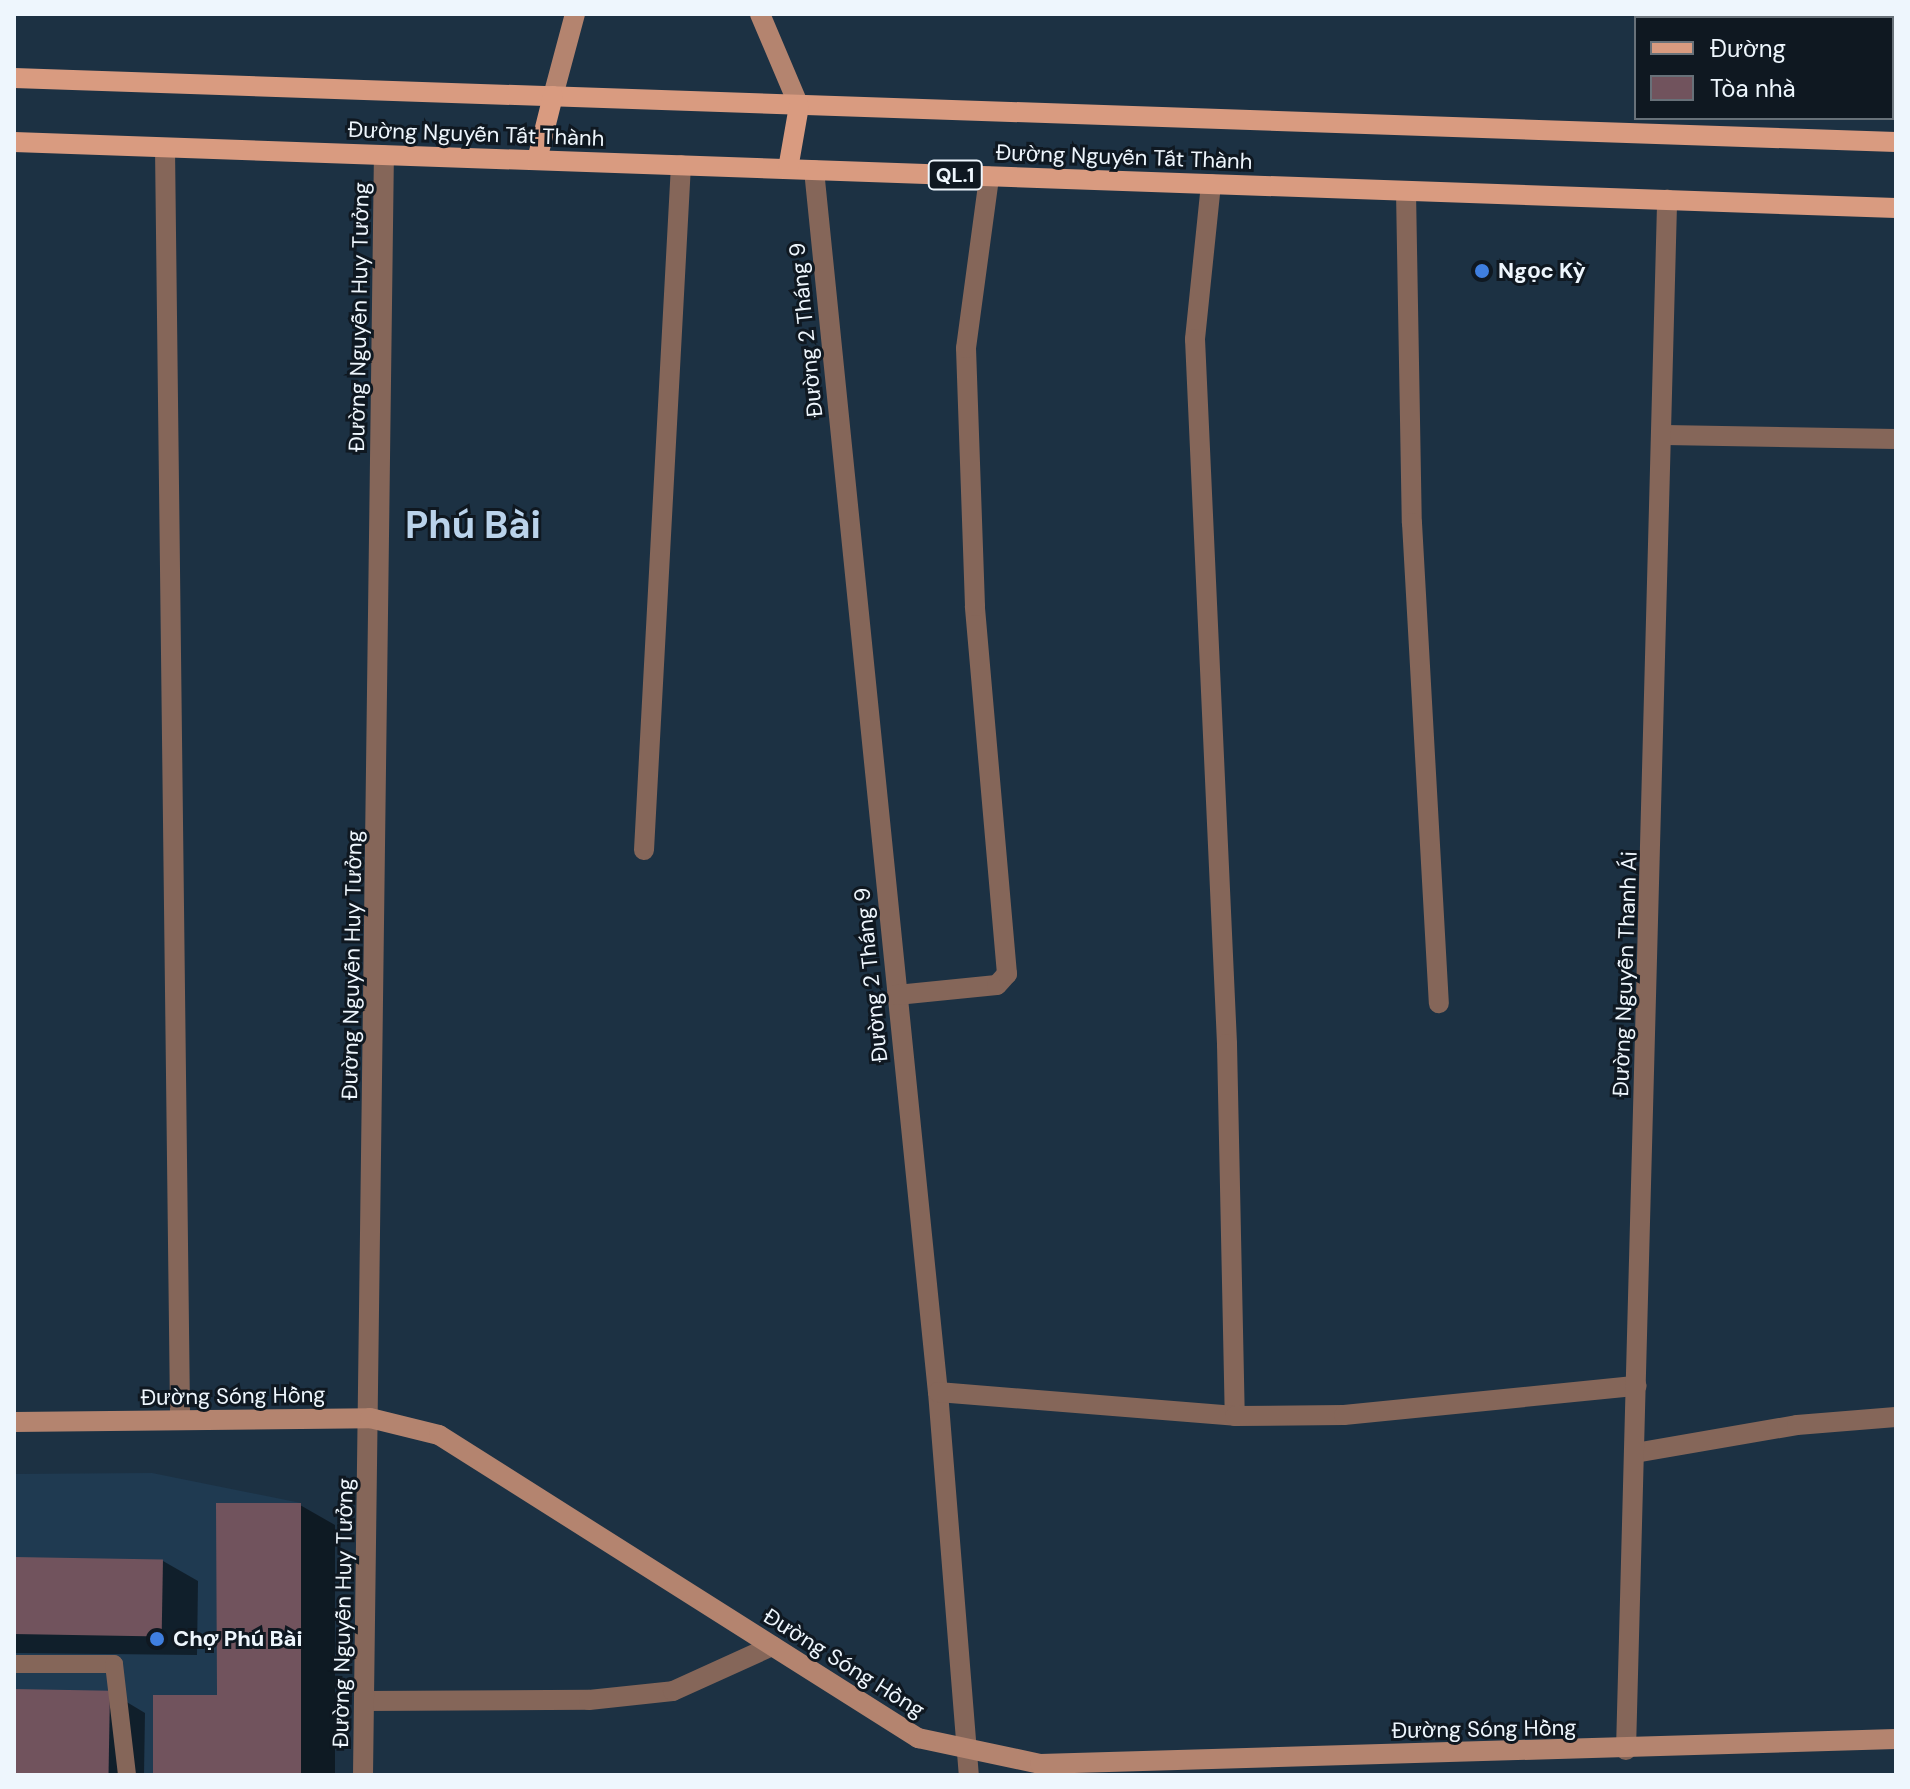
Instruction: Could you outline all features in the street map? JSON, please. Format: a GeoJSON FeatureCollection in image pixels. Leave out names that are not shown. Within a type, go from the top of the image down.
{"type":"FeatureCollection","features":[{"type":"Feature","properties":{"kind":"main road","name":"Đường Nguyễn Tất Thành"},"geometry":{"type":"LineString","coordinates":[[14,78],[1896,142]]}},
{"type":"Feature","properties":{"kind":"main road"},"geometry":{"type":"LineString","coordinates":[[537,160],[553,96]]}},
{"type":"Feature","properties":{"kind":"main road"},"geometry":{"type":"LineString","coordinates":[[788,169],[799,106]]}},
{"type":"Feature","properties":{"kind":"main road","name":"Đường Nguyễn Tất Thành"},"geometry":{"type":"LineString","coordinates":[[14,142],[1896,208]]}},
{"type":"Feature","properties":{"kind":"street"},"geometry":{"type":"LineString","coordinates":[[553,96],[575,14]]}},
{"type":"Feature","properties":{"kind":"street"},"geometry":{"type":"LineString","coordinates":[[760,14],[799,106]]}},
{"type":"Feature","properties":{"kind":"street"},"geometry":{"type":"LineString","coordinates":[[165,148],[180,1420]]}},
{"type":"Feature","properties":{"kind":"street","name":"Đường Nguyễn Huy Tưởng"},"geometry":{"type":"LineString","coordinates":[[363,1775],[384,155]]}},
{"type":"Feature","properties":{"kind":"street"},"geometry":{"type":"LineString","coordinates":[[644,850],[681,165]]}},
{"type":"Feature","properties":{"kind":"street","name":"Đường 2 Tháng 9"},"geometry":{"type":"LineString","coordinates":[[814,170],[938,1392],[969,1775]]}},
{"type":"Feature","properties":{"kind":"street"},"geometry":{"type":"LineString","coordinates":[[897,995],[997,985],[1007,974],[975,606],[966,348],[989,177]]}},
{"type":"Feature","properties":{"kind":"street"},"geometry":{"type":"LineString","coordinates":[[1211,184],[1195,339],[1227,1044],[1235,1416]]}},
{"type":"Feature","properties":{"kind":"street"},"geometry":{"type":"LineString","coordinates":[[1406,191],[1412,523],[1439,1003]]}},
{"type":"Feature","properties":{"kind":"street","name":"Đường Nguyễn Thanh Ái"},"geometry":{"type":"LineString","coordinates":[[1626,1750],[1665,435],[1667,200]]}},
{"type":"Feature","properties":{"kind":"street"},"geometry":{"type":"LineString","coordinates":[[1665,435],[1896,439]]}},
{"type":"Feature","properties":{"kind":"street"},"geometry":{"type":"LineString","coordinates":[[938,1392],[1235,1416],[1344,1415],[1637,1386]]}},
{"type":"Feature","properties":{"kind":"street"},"geometry":{"type":"LineString","coordinates":[[1635,1453],[1810,1423],[1896,1417]]}},
{"type":"Feature","properties":{"kind":"street","name":"Đường Sóng Hồng"},"geometry":{"type":"LineString","coordinates":[[14,1422],[370,1418],[439,1435],[918,1738],[1040,1764],[1626,1750],[1896,1739]]}},
{"type":"Feature","properties":{"kind":"street"},"geometry":{"type":"LineString","coordinates":[[365,1701],[589,1700],[673,1691],[772,1646]]}},
{"type":"Feature","properties":{"kind":"lane"},"geometry":{"type":"LineString","coordinates":[[14,1664],[114,1664],[127,1775]]}},
{"type":"Feature","properties":{"kind":"shaded area","name":"Chợ Phú Bài"},"geometry":{"type":"Polygon","coordinates":[[[152,1473],[301,1503],[301,1775],[14,1775],[14,1474],[152,1473]]]}},
{"type":"Feature","properties":{"kind":"building"},"geometry":{"type":"Polygon","coordinates":[[[216,1503],[301,1503],[301,1775],[153,1775],[153,1695],[217,1695],[216,1503]]]}},
{"type":"Feature","properties":{"kind":"building"},"geometry":{"type":"Polygon","coordinates":[[[14,1557],[163,1560],[162,1637],[14,1634],[14,1557]]]}},
{"type":"Feature","properties":{"kind":"building"},"geometry":{"type":"Polygon","coordinates":[[[14,1689],[110,1691],[109,1775],[14,1775],[14,1689]]]}},
{"type":"Feature","properties":{"kind":"place","name":"Ngọc Kỳ"},"geometry":{"type":"Point","coordinates":[1482,271]}},
{"type":"Feature","properties":{"kind":"place","name":"Chợ Phú Bài"},"geometry":{"type":"Point","coordinates":[157,1639]}},
{"type":"Feature","properties":{"kind":"district","name":"Phú Bài"},"geometry":{"type":"Point","coordinates":[473,526]}}]}
